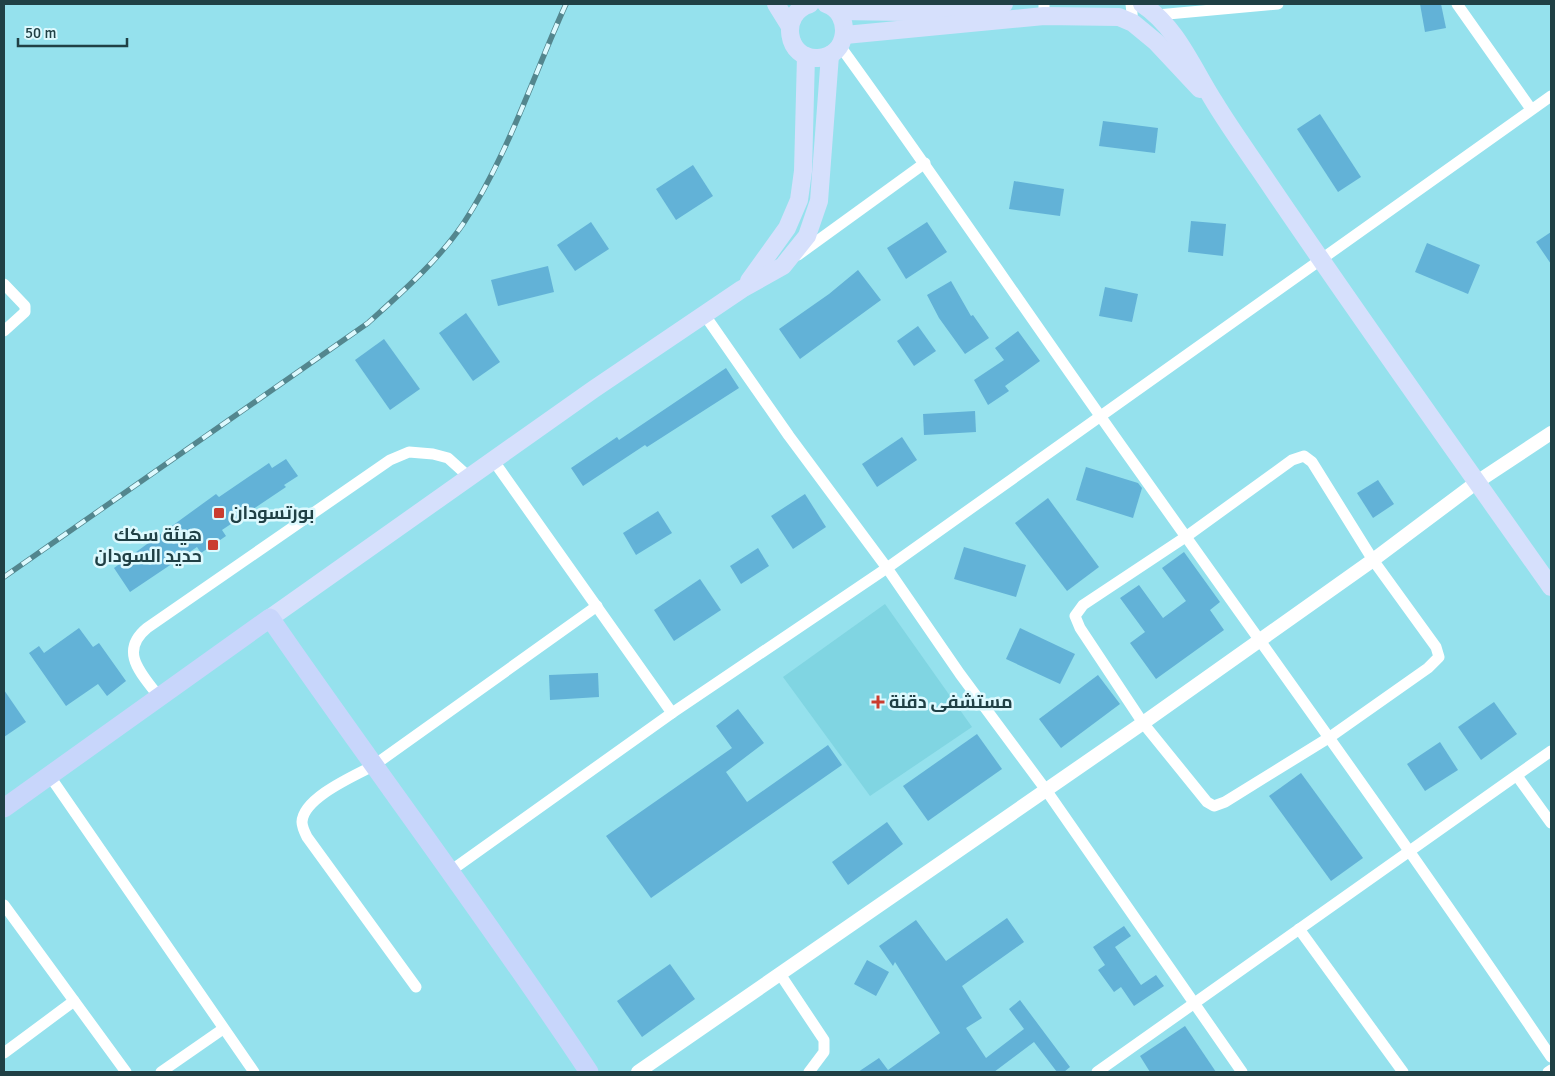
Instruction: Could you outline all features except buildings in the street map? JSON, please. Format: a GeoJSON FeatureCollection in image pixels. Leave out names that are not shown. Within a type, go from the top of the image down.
{"type":"FeatureCollection","features":[{"type":"Feature","properties":{"kind":"highway"},"geometry":{"type":"LineString","coordinates":[[4,808],[49,774],[270,618],[373,766],[534,989],[589,1072]]}},
{"type":"Feature","properties":{"kind":"main road"},"geometry":{"type":"LineString","coordinates":[[776,4],[789,26],[790,38],[796,49],[806,56],[818,58],[839,45],[1044,10],[1120,17],[1133,23],[1156,42],[1214,102]]}},
{"type":"Feature","properties":{"kind":"main road"},"geometry":{"type":"LineString","coordinates":[[789,26],[794,14],[810,4]]}},
{"type":"Feature","properties":{"kind":"main road"},"geometry":{"type":"LineString","coordinates":[[832,8],[908,12],[1004,4]]}},
{"type":"Feature","properties":{"kind":"main road"},"geometry":{"type":"LineString","coordinates":[[1142,4],[1157,15],[1170,30],[1196,68],[1214,102],[1321,259],[1551,587]]}},
{"type":"Feature","properties":{"kind":"main road"},"geometry":{"type":"LineString","coordinates":[[270,618],[704,314],[742,289],[783,266],[807,236],[818,201],[839,45],[844,22],[832,8]]}},
{"type":"Feature","properties":{"kind":"main road"},"geometry":{"type":"LineString","coordinates":[[742,289],[776,247],[787,228],[799,200],[803,171],[806,56]]}},
{"type":"Feature","properties":{"kind":"main road"},"geometry":{"type":"LineString","coordinates":[[799,200],[818,201]]}},
{"type":"Feature","properties":{"kind":"street"},"geometry":{"type":"LineString","coordinates":[[1131,4],[1133,23]]}},
{"type":"Feature","properties":{"kind":"street"},"geometry":{"type":"LineString","coordinates":[[1157,15],[1278,4]]}},
{"type":"Feature","properties":{"kind":"street"},"geometry":{"type":"LineString","coordinates":[[1457,4],[1531,109]]}},
{"type":"Feature","properties":{"kind":"street"},"geometry":{"type":"LineString","coordinates":[[839,45],[925,163],[1100,414],[1330,737],[1409,853],[1482,954],[1551,1058]]}},
{"type":"Feature","properties":{"kind":"street"},"geometry":{"type":"LineString","coordinates":[[449,872],[672,713],[886,568],[1100,414],[1551,96]]}},
{"type":"Feature","properties":{"kind":"street"},"geometry":{"type":"LineString","coordinates":[[783,266],[925,163]]}},
{"type":"Feature","properties":{"kind":"street"},"geometry":{"type":"LineString","coordinates":[[4,284],[24,306],[25,312],[4,330]]}},
{"type":"Feature","properties":{"kind":"street"},"geometry":{"type":"LineString","coordinates":[[704,314],[789,436],[1046,790],[1242,1072]]}},
{"type":"Feature","properties":{"kind":"street"},"geometry":{"type":"LineString","coordinates":[[638,1072],[1143,723],[1373,560],[1477,482],[1551,433]]}},
{"type":"Feature","properties":{"kind":"street"},"geometry":{"type":"LineString","coordinates":[[159,697],[137,668],[134,659],[135,641],[147,628],[390,460],[409,452],[433,454],[448,458],[469,477]]}},
{"type":"Feature","properties":{"kind":"street"},"geometry":{"type":"LineString","coordinates":[[1304,456],[1312,462],[1373,560],[1436,647],[1438,657],[1428,668],[1330,737],[1225,802],[1214,806],[1207,802],[1143,723],[1080,628],[1076,616],[1083,605],[1187,536],[1292,460],[1304,456]]}},
{"type":"Feature","properties":{"kind":"street"},"geometry":{"type":"LineString","coordinates":[[493,460],[672,713]]}},
{"type":"Feature","properties":{"kind":"street"},"geometry":{"type":"LineString","coordinates":[[416,986],[307,837],[302,824],[310,804],[336,786],[373,766],[597,606]]}},
{"type":"Feature","properties":{"kind":"street"},"geometry":{"type":"LineString","coordinates":[[1096,1072],[1551,751]]}},
{"type":"Feature","properties":{"kind":"street"},"geometry":{"type":"LineString","coordinates":[[49,774],[254,1072]]}},
{"type":"Feature","properties":{"kind":"street"},"geometry":{"type":"LineString","coordinates":[[1518,776],[1551,823]]}},
{"type":"Feature","properties":{"kind":"street"},"geometry":{"type":"LineString","coordinates":[[4,905],[126,1072]]}},
{"type":"Feature","properties":{"kind":"street"},"geometry":{"type":"LineString","coordinates":[[1299,929],[1403,1072]]}},
{"type":"Feature","properties":{"kind":"street"},"geometry":{"type":"LineString","coordinates":[[780,974],[824,1040],[824,1052],[809,1072]]}},
{"type":"Feature","properties":{"kind":"street"},"geometry":{"type":"LineString","coordinates":[[4,1053],[74,1001]]}},
{"type":"Feature","properties":{"kind":"street"},"geometry":{"type":"LineString","coordinates":[[161,1072],[223,1029]]}},
{"type":"Feature","properties":{"kind":"shaded area","name":"مستشفى دقنة"},"geometry":{"type":"Polygon","coordinates":[[[885,604],[972,727],[870,796],[783,677],[885,604]]]}},
{"type":"Feature","properties":{"kind":"railway"},"geometry":{"type":"LineString","coordinates":[[4,577],[368,323],[418,276],[453,238],[479,199],[519,116],[566,4]]}},
{"type":"Feature","properties":{"kind":"place","name":"بورتسودان"},"geometry":{"type":"Point","coordinates":[219,513]}},
{"type":"Feature","properties":{"kind":"place","name":"هيئة سكك حديد السودان"},"geometry":{"type":"Point","coordinates":[213,545]}},
{"type":"Feature","properties":{"kind":"place","name":"مستشفى دقنة"},"geometry":{"type":"Point","coordinates":[878,702]}}]}
